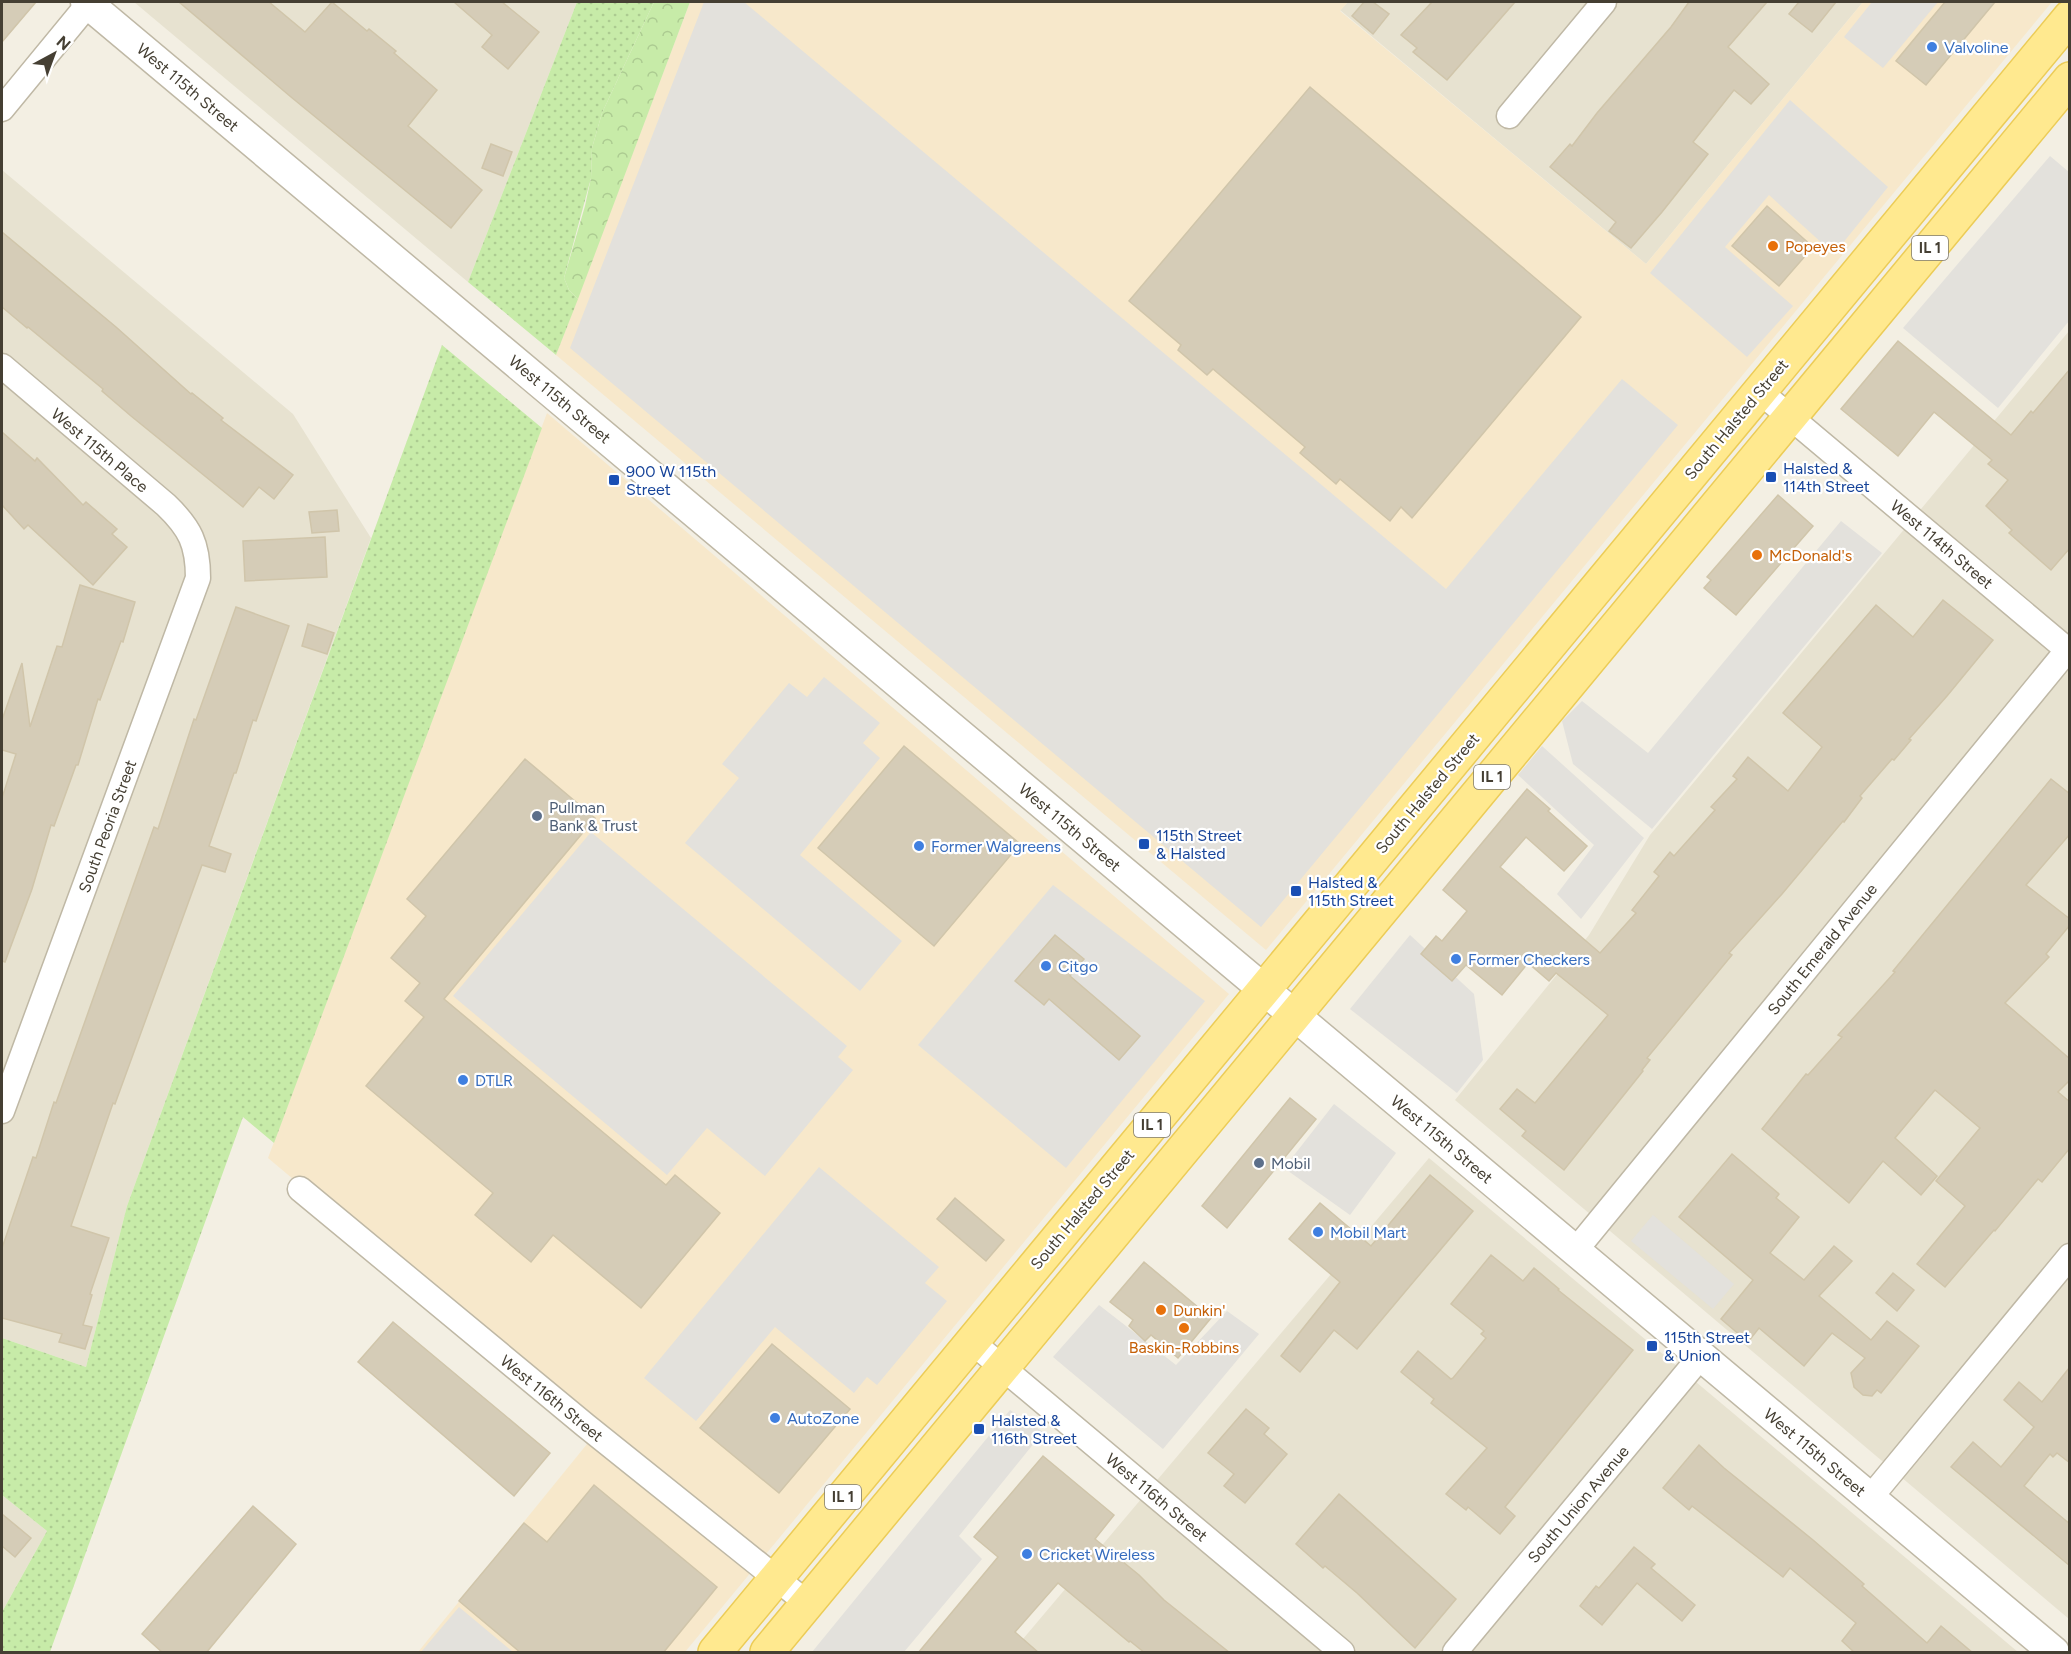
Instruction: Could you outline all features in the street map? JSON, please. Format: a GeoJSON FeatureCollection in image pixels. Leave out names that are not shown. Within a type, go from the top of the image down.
{"type":"FeatureCollection","features":[{"type":"Feature","properties":{"kind":"main road","name":"South Halsted Street"},"geometry":{"type":"LineString","coordinates":[[715,1653],[2070,18]]}},
{"type":"Feature","properties":{"kind":"main road","name":"IL 1"},"geometry":{"type":"LineString","coordinates":[[767,1653],[2070,79]]}},
{"type":"Feature","properties":{"kind":"street"},"geometry":{"type":"LineString","coordinates":[[2,109],[89,2]]}},
{"type":"Feature","properties":{"kind":"street","name":"West 115th Street"},"geometry":{"type":"LineString","coordinates":[[89,2],[2054,1653]]}},
{"type":"Feature","properties":{"kind":"street"},"geometry":{"type":"LineString","coordinates":[[1509,116],[1604,2]]}},
{"type":"Feature","properties":{"kind":"street","name":"West 115th Place"},"geometry":{"type":"LineString","coordinates":[[2,366],[166,505],[181,519],[193,538]]}},
{"type":"Feature","properties":{"kind":"street","name":"West 114th Street"},"geometry":{"type":"LineString","coordinates":[[1759,391],[2069,650]]}},
{"type":"Feature","properties":{"kind":"street","name":"South Peoria Street"},"geometry":{"type":"LineString","coordinates":[[2,1111],[198,578],[198,558],[193,538]]}},
{"type":"Feature","properties":{"kind":"street","name":"South Emerald Avenue"},"geometry":{"type":"LineString","coordinates":[[1575,1251],[2069,650]]}},
{"type":"Feature","properties":{"kind":"street","name":"West 116th Street"},"geometry":{"type":"LineString","coordinates":[[300,1189],[585,1425],[807,1604]]}},
{"type":"Feature","properties":{"kind":"street"},"geometry":{"type":"LineString","coordinates":[[1870,1498],[2070,1256]]}},
{"type":"Feature","properties":{"kind":"street","name":"West 116th Street"},"geometry":{"type":"LineString","coordinates":[[972,1342],[1342,1653]]}},
{"type":"Feature","properties":{"kind":"street","name":"South Union Avenue"},"geometry":{"type":"LineString","coordinates":[[1455,1653],[1701,1356]]}},
{"type":"Feature","properties":{"kind":"shaded area"},"geometry":{"type":"Polygon","coordinates":[[[134,2],[577,2],[468,282],[134,2]]]}},
{"type":"Feature","properties":{"kind":"shaded area"},"geometry":{"type":"Polygon","coordinates":[[[690,2],[1348,2],[1340,11],[1646,264],[1863,2],[2052,2],[1266,950],[556,355],[690,2]]]}},
{"type":"Feature","properties":{"kind":"shaded area"},"geometry":{"type":"Polygon","coordinates":[[[704,2],[744,2],[1446,589],[1622,379],[1678,425],[1261,927],[570,348],[704,2]]]}},
{"type":"Feature","properties":{"kind":"shaded area"},"geometry":{"type":"Polygon","coordinates":[[[1348,2],[1863,2],[1646,264],[1340,10],[1348,2]]]}},
{"type":"Feature","properties":{"kind":"shaded area"},"geometry":{"type":"Polygon","coordinates":[[[1872,2],[1938,2],[1883,68],[1844,37],[1872,2]]]}},
{"type":"Feature","properties":{"kind":"shaded area"},"geometry":{"type":"Polygon","coordinates":[[[1790,100],[1888,187],[1834,254],[1769,195],[1725,247],[1793,306],[1747,357],[1650,273],[1790,100]]]}},
{"type":"Feature","properties":{"kind":"shaded area"},"geometry":{"type":"Polygon","coordinates":[[[2050,156],[2069,172],[2069,321],[1998,408],[1903,328],[2050,156]]]}},
{"type":"Feature","properties":{"kind":"shaded area"},"geometry":{"type":"Polygon","coordinates":[[[2,170],[293,414],[371,538],[127,1206],[86,1367],[2,1338],[2,170]]]}},
{"type":"Feature","properties":{"kind":"shaded area"},"geometry":{"type":"Polygon","coordinates":[[[2069,331],[2069,1619],[1455,1100],[1589,935],[1650,835],[2069,331]]]}},
{"type":"Feature","properties":{"kind":"shaded area"},"geometry":{"type":"Polygon","coordinates":[[[547,413],[1229,994],[685,1652],[418,1652],[596,1433],[268,1158],[547,413]]]}},
{"type":"Feature","properties":{"kind":"shaded area"},"geometry":{"type":"Polygon","coordinates":[[[1841,521],[1882,553],[1652,829],[1573,764],[1562,721],[1582,701],[1648,753],[1841,521]]]}},
{"type":"Feature","properties":{"kind":"shaded area"},"geometry":{"type":"Polygon","coordinates":[[[824,677],[880,723],[863,743],[880,758],[800,855],[902,941],[860,991],[685,843],[739,778],[722,764],[789,683],[807,697],[824,677]]]}},
{"type":"Feature","properties":{"kind":"shaded area"},"geometry":{"type":"Polygon","coordinates":[[[1542,746],[1644,838],[1581,919],[1557,894],[1594,845],[1518,775],[1542,746]]]}},
{"type":"Feature","properties":{"kind":"shaded area"},"geometry":{"type":"Polygon","coordinates":[[[591,832],[847,1046],[838,1057],[853,1070],[765,1176],[707,1128],[667,1175],[453,996],[591,832]]]}},
{"type":"Feature","properties":{"kind":"shaded area"},"geometry":{"type":"Polygon","coordinates":[[[1053,885],[1205,1001],[1066,1168],[918,1045],[1053,885]]]}},
{"type":"Feature","properties":{"kind":"shaded area"},"geometry":{"type":"Polygon","coordinates":[[[1410,935],[1474,994],[1483,1060],[1457,1093],[1350,1009],[1410,935]]]}},
{"type":"Feature","properties":{"kind":"shaded area"},"geometry":{"type":"Polygon","coordinates":[[[1334,1104],[1396,1153],[1350,1215],[1284,1168],[1334,1104]]]}},
{"type":"Feature","properties":{"kind":"shaded area"},"geometry":{"type":"Polygon","coordinates":[[[1429,1158],[2018,1652],[1012,1652],[1429,1158]]]}},
{"type":"Feature","properties":{"kind":"shaded area"},"geometry":{"type":"Polygon","coordinates":[[[819,1167],[939,1267],[925,1283],[947,1301],[877,1385],[867,1377],[854,1393],[775,1327],[696,1421],[644,1378],[819,1167]]]}},
{"type":"Feature","properties":{"kind":"shaded area"},"geometry":{"type":"Polygon","coordinates":[[[1653,1215],[1734,1284],[1713,1309],[1631,1241],[1653,1215]]]}},
{"type":"Feature","properties":{"kind":"shaded area"},"geometry":{"type":"Polygon","coordinates":[[[1099,1305],[1176,1365],[1227,1311],[1259,1334],[1163,1449],[1053,1357],[1099,1305]]]}},
{"type":"Feature","properties":{"kind":"shaded area"},"geometry":{"type":"Polygon","coordinates":[[[1010,1410],[1043,1432],[959,1536],[982,1559],[904,1652],[812,1652],[1010,1410]]]}},
{"type":"Feature","properties":{"kind":"shaded area"},"geometry":{"type":"Polygon","coordinates":[[[2,1495],[47,1531],[2,1612],[2,1495]]]}},
{"type":"Feature","properties":{"kind":"shaded area"},"geometry":{"type":"Polygon","coordinates":[[[459,1607],[513,1652],[421,1652],[459,1607]]]}},
{"type":"Feature","properties":{"kind":"green space"},"geometry":{"type":"Polygon","coordinates":[[[577,2],[654,2],[602,113],[592,148],[591,178],[564,278],[569,290],[578,299],[556,355],[468,282],[577,2]]]}},
{"type":"Feature","properties":{"kind":"green space"},"geometry":{"type":"Polygon","coordinates":[[[654,2],[690,2],[578,299],[569,290],[564,278],[585,206],[591,178],[592,148],[602,113],[654,2]]]}},
{"type":"Feature","properties":{"kind":"green space"},"geometry":{"type":"Polygon","coordinates":[[[442,345],[542,428],[274,1143],[243,1117],[50,1652],[2,1652],[2,1612],[47,1531],[2,1495],[2,1338],[86,1367],[127,1206],[442,345]]]}},
{"type":"Feature","properties":{"kind":"building"},"geometry":{"type":"Polygon","coordinates":[[[2,2],[36,2],[2,42],[2,2]]]}},
{"type":"Feature","properties":{"kind":"building"},"geometry":{"type":"Polygon","coordinates":[[[179,2],[269,2],[305,32],[332,2],[396,51],[394,53],[437,90],[408,126],[482,190],[451,228],[179,2]]]}},
{"type":"Feature","properties":{"kind":"building"},"geometry":{"type":"Polygon","coordinates":[[[454,2],[502,2],[539,32],[508,69],[482,47],[492,35],[454,2]]]}},
{"type":"Feature","properties":{"kind":"building"},"geometry":{"type":"Polygon","coordinates":[[[1364,2],[1373,2],[1389,14],[1373,34],[1352,16],[1364,2]]]}},
{"type":"Feature","properties":{"kind":"building"},"geometry":{"type":"Polygon","coordinates":[[[1432,2],[1515,2],[1447,80],[1413,52],[1417,48],[1401,35],[1432,2]]]}},
{"type":"Feature","properties":{"kind":"building"},"geometry":{"type":"Polygon","coordinates":[[[1689,2],[1767,2],[1728,47],[1769,84],[1751,104],[1734,90],[1693,142],[1708,154],[1631,248],[1609,231],[1616,222],[1550,167],[1570,144],[1572,146],[1689,2]]]}},
{"type":"Feature","properties":{"kind":"building"},"geometry":{"type":"Polygon","coordinates":[[[1799,2],[1836,2],[1812,32],[1789,14],[1799,2]]]}},
{"type":"Feature","properties":{"kind":"building","name":"Valvoline"},"geometry":{"type":"Polygon","coordinates":[[[1945,2],[1995,2],[1926,85],[1896,61],[1945,2]]]}},
{"type":"Feature","properties":{"kind":"building"},"geometry":{"type":"Polygon","coordinates":[[[1310,87],[1581,317],[1412,518],[1401,507],[1390,521],[1340,479],[1336,484],[1300,453],[1305,447],[1213,369],[1207,375],[1178,350],[1181,345],[1129,301],[1310,87]]]}},
{"type":"Feature","properties":{"kind":"building"},"geometry":{"type":"Polygon","coordinates":[[[491,144],[512,152],[503,176],[482,168],[491,144]]]}},
{"type":"Feature","properties":{"kind":"building","name":"Popeyes"},"geometry":{"type":"Polygon","coordinates":[[[1767,206],[1813,247],[1779,286],[1732,246],[1767,206]]]}},
{"type":"Feature","properties":{"kind":"building"},"geometry":{"type":"Polygon","coordinates":[[[2,232],[116,327],[191,394],[223,418],[221,420],[293,475],[274,499],[259,487],[243,507],[2,307],[2,232]]]}},
{"type":"Feature","properties":{"kind":"building"},"geometry":{"type":"Polygon","coordinates":[[[1898,341],[2011,435],[2070,369],[2070,548],[2051,570],[2009,533],[2012,530],[1986,506],[2008,480],[1988,464],[1992,460],[1934,412],[1898,456],[1841,409],[1898,341]]]}},
{"type":"Feature","properties":{"kind":"building"},"geometry":{"type":"Polygon","coordinates":[[[2,432],[35,461],[37,458],[83,505],[86,502],[117,529],[112,534],[127,547],[93,585],[28,525],[24,529],[2,505],[2,432]]]}},
{"type":"Feature","properties":{"kind":"building","name":"McDonald's"},"geometry":{"type":"Polygon","coordinates":[[[1778,495],[1813,526],[1736,615],[1704,588],[1711,580],[1707,577],[1778,495]]]}},
{"type":"Feature","properties":{"kind":"building"},"geometry":{"type":"Polygon","coordinates":[[[337,510],[339,531],[312,533],[309,512],[337,510]]]}},
{"type":"Feature","properties":{"kind":"building"},"geometry":{"type":"Polygon","coordinates":[[[325,537],[327,577],[245,581],[243,541],[325,537]]]}},
{"type":"Feature","properties":{"kind":"building"},"geometry":{"type":"Polygon","coordinates":[[[80,585],[135,602],[123,642],[121,641],[100,700],[98,699],[78,765],[76,765],[54,826],[51,825],[32,889],[5,962],[2,961],[2,798],[16,754],[2,750],[2,720],[22,663],[30,727],[57,646],[62,647],[80,585]]]}},
{"type":"Feature","properties":{"kind":"building"},"geometry":{"type":"Polygon","coordinates":[[[1943,600],[1993,640],[1894,760],[1892,759],[1860,796],[1862,798],[1844,822],[1729,953],[1732,955],[1647,1058],[1650,1060],[1643,1071],[1564,1170],[1522,1136],[1526,1131],[1500,1109],[1517,1089],[1535,1103],[1608,1015],[1556,973],[1549,981],[1528,963],[1502,995],[1466,965],[1452,981],[1421,954],[1436,936],[1442,941],[1467,911],[1443,890],[1527,789],[1587,846],[1564,871],[1526,837],[1500,867],[1600,953],[1636,913],[1632,910],[1659,876],[1654,872],[1670,852],[1674,856],[1715,810],[1711,807],[1737,779],[1733,776],[1748,757],[1788,791],[1822,747],[1783,713],[1876,605],[1913,637],[1943,600]]]}},
{"type":"Feature","properties":{"kind":"building"},"geometry":{"type":"Polygon","coordinates":[[[236,607],[289,626],[209,846],[231,854],[225,872],[202,865],[115,1104],[113,1103],[71,1226],[109,1238],[90,1294],[92,1295],[83,1325],[92,1327],[85,1349],[59,1342],[62,1334],[2,1318],[2,1248],[154,827],[158,829],[194,719],[196,720],[236,607]]]}},
{"type":"Feature","properties":{"kind":"building"},"geometry":{"type":"Polygon","coordinates":[[[308,624],[334,633],[327,654],[302,646],[308,624]]]}},
{"type":"Feature","properties":{"kind":"building","name":"Former Walgreens"},"geometry":{"type":"Polygon","coordinates":[[[904,746],[1020,844],[934,946],[818,848],[904,746]]]}},
{"type":"Feature","properties":{"kind":"building"},"geometry":{"type":"Polygon","coordinates":[[[525,759],[595,818],[444,999],[666,1185],[675,1175],[720,1213],[641,1308],[553,1235],[531,1262],[475,1215],[493,1193],[366,1086],[424,1017],[405,1001],[420,983],[391,958],[426,916],[407,899],[525,759]]]}},
{"type":"Feature","properties":{"kind":"building"},"geometry":{"type":"Polygon","coordinates":[[[2051,779],[2070,794],[2070,834],[2026,885],[2070,919],[2070,925],[2046,954],[2049,957],[2005,1003],[2070,1059],[2070,1080],[2058,1092],[2070,1102],[2070,1148],[2042,1182],[2038,1179],[1945,1287],[1917,1264],[1965,1206],[1936,1181],[1980,1128],[1935,1090],[1895,1138],[1937,1176],[1921,1195],[1883,1161],[1849,1203],[1762,1129],[1806,1074],[1808,1075],[1842,1037],[1838,1035],[1895,972],[1893,971],[2051,779]]]}},
{"type":"Feature","properties":{"kind":"building","name":"Citgo"},"geometry":{"type":"Polygon","coordinates":[[[1055,935],[1084,959],[1070,976],[1140,1036],[1119,1060],[1049,999],[1044,1005],[1015,981],[1055,935]]]}},
{"type":"Feature","properties":{"kind":"building","name":"Mobil"},"geometry":{"type":"Polygon","coordinates":[[[1290,1098],[1316,1119],[1227,1228],[1202,1206],[1290,1098]]]}},
{"type":"Feature","properties":{"kind":"building"},"geometry":{"type":"Polygon","coordinates":[[[1732,1154],[1779,1194],[1776,1198],[1799,1217],[1770,1253],[1804,1280],[1834,1246],[1852,1261],[1819,1296],[1871,1340],[1887,1321],[1919,1346],[1881,1393],[1877,1390],[1872,1396],[1863,1395],[1854,1387],[1851,1373],[1865,1358],[1832,1333],[1804,1366],[1759,1328],[1748,1342],[1721,1319],[1753,1280],[1679,1217],[1732,1154]]]}},
{"type":"Feature","properties":{"kind":"building"},"geometry":{"type":"Polygon","coordinates":[[[1430,1175],[1473,1211],[1357,1349],[1334,1330],[1300,1372],[1281,1356],[1340,1282],[1289,1239],[1320,1203],[1371,1246],[1430,1175]]]}},
{"type":"Feature","properties":{"kind":"building"},"geometry":{"type":"Polygon","coordinates":[[[955,1198],[1004,1240],[986,1261],[937,1219],[955,1198]]]}},
{"type":"Feature","properties":{"kind":"building"},"geometry":{"type":"Polygon","coordinates":[[[1491,1255],[1523,1281],[1534,1268],[1633,1350],[1505,1507],[1515,1516],[1500,1534],[1468,1507],[1466,1510],[1446,1494],[1487,1448],[1431,1403],[1434,1399],[1401,1372],[1418,1351],[1451,1379],[1486,1338],[1481,1334],[1484,1331],[1451,1304],[1491,1255]]]}},
{"type":"Feature","properties":{"kind":"building","name":"Dunkin'"},"geometry":{"type":"Polygon","coordinates":[[[1144,1262],[1211,1318],[1178,1358],[1151,1335],[1145,1341],[1129,1326],[1133,1320],[1110,1302],[1144,1262]]]}},
{"type":"Feature","properties":{"kind":"building"},"geometry":{"type":"Polygon","coordinates":[[[1893,1273],[1914,1290],[1897,1311],[1876,1293],[1893,1273]]]}},
{"type":"Feature","properties":{"kind":"building"},"geometry":{"type":"Polygon","coordinates":[[[393,1322],[550,1453],[514,1496],[358,1362],[393,1322]]]}},
{"type":"Feature","properties":{"kind":"building","name":"AutoZone"},"geometry":{"type":"Polygon","coordinates":[[[772,1344],[850,1409],[779,1493],[700,1428],[772,1344]]]}},
{"type":"Feature","properties":{"kind":"building"},"geometry":{"type":"Polygon","coordinates":[[[2070,1367],[2070,1463],[2057,1453],[2053,1457],[2050,1454],[2024,1486],[2070,1524],[2070,1566],[1951,1467],[1973,1442],[2001,1467],[2034,1427],[2004,1400],[2019,1382],[2042,1402],[2070,1367]]]}},
{"type":"Feature","properties":{"kind":"building"},"geometry":{"type":"Polygon","coordinates":[[[1246,1409],[1269,1428],[1264,1434],[1287,1454],[1245,1503],[1224,1486],[1234,1474],[1208,1453],[1246,1409]]]}},
{"type":"Feature","properties":{"kind":"building"},"geometry":{"type":"Polygon","coordinates":[[[1699,1445],[1864,1584],[1862,1586],[1927,1643],[1941,1626],[1973,1653],[1855,1653],[1842,1641],[1856,1623],[1790,1568],[1783,1577],[1692,1506],[1689,1510],[1663,1488],[1699,1445]]]}},
{"type":"Feature","properties":{"kind":"building"},"geometry":{"type":"Polygon","coordinates":[[[1043,1456],[1114,1515],[1095,1539],[1139,1575],[1164,1600],[1230,1653],[1145,1653],[1058,1583],[1015,1632],[1039,1653],[918,1653],[998,1557],[974,1537],[1043,1456]]]}},
{"type":"Feature","properties":{"kind":"building"},"geometry":{"type":"Polygon","coordinates":[[[594,1485],[717,1587],[663,1653],[521,1653],[459,1601],[524,1523],[547,1542],[594,1485]]]}},
{"type":"Feature","properties":{"kind":"building"},"geometry":{"type":"Polygon","coordinates":[[[1339,1494],[1456,1599],[1415,1648],[1357,1593],[1325,1566],[1323,1568],[1296,1544],[1339,1494]]]}},
{"type":"Feature","properties":{"kind":"building"},"geometry":{"type":"Polygon","coordinates":[[[253,1506],[296,1544],[206,1653],[163,1653],[142,1634],[253,1506]]]}},
{"type":"Feature","properties":{"kind":"building"},"geometry":{"type":"Polygon","coordinates":[[[2,1514],[31,1538],[15,1557],[2,1546],[2,1514]]]}},
{"type":"Feature","properties":{"kind":"building"},"geometry":{"type":"Polygon","coordinates":[[[1634,1547],[1655,1564],[1651,1568],[1695,1605],[1682,1621],[1637,1583],[1602,1625],[1580,1606],[1596,1586],[1599,1588],[1634,1547]]]}},
{"type":"Feature","properties":{"kind":"place","name":"Valvoline"},"geometry":{"type":"Point","coordinates":[1932,47]}},
{"type":"Feature","properties":{"kind":"place","name":"Popeyes"},"geometry":{"type":"Point","coordinates":[1773,246]}},
{"type":"Feature","properties":{"kind":"place","name":"Halsted & 114th Street"},"geometry":{"type":"Point","coordinates":[1771,477]}},
{"type":"Feature","properties":{"kind":"place","name":"900 W 115th Street"},"geometry":{"type":"Point","coordinates":[614,480]}},
{"type":"Feature","properties":{"kind":"place","name":"McDonald's"},"geometry":{"type":"Point","coordinates":[1757,555]}},
{"type":"Feature","properties":{"kind":"place","name":"Pullman Bank & Trust"},"geometry":{"type":"Point","coordinates":[537,816]}},
{"type":"Feature","properties":{"kind":"place","name":"115th Street & Halsted"},"geometry":{"type":"Point","coordinates":[1144,844]}},
{"type":"Feature","properties":{"kind":"place","name":"Former Walgreens"},"geometry":{"type":"Point","coordinates":[919,846]}},
{"type":"Feature","properties":{"kind":"place","name":"Halsted & 115th Street"},"geometry":{"type":"Point","coordinates":[1296,891]}},
{"type":"Feature","properties":{"kind":"place","name":"Former Checkers"},"geometry":{"type":"Point","coordinates":[1456,959]}},
{"type":"Feature","properties":{"kind":"place","name":"Citgo"},"geometry":{"type":"Point","coordinates":[1046,966]}},
{"type":"Feature","properties":{"kind":"place","name":"DTLR"},"geometry":{"type":"Point","coordinates":[463,1080]}},
{"type":"Feature","properties":{"kind":"place","name":"Mobil"},"geometry":{"type":"Point","coordinates":[1259,1163]}},
{"type":"Feature","properties":{"kind":"place","name":"Mobil Mart"},"geometry":{"type":"Point","coordinates":[1318,1232]}},
{"type":"Feature","properties":{"kind":"place","name":"Dunkin'"},"geometry":{"type":"Point","coordinates":[1161,1310]}},
{"type":"Feature","properties":{"kind":"place","name":"Baskin-Robbins"},"geometry":{"type":"Point","coordinates":[1184,1328]}},
{"type":"Feature","properties":{"kind":"place","name":"115th Street & Union"},"geometry":{"type":"Point","coordinates":[1652,1346]}},
{"type":"Feature","properties":{"kind":"place","name":"AutoZone"},"geometry":{"type":"Point","coordinates":[775,1418]}},
{"type":"Feature","properties":{"kind":"place","name":"Halsted & 116th Street"},"geometry":{"type":"Point","coordinates":[979,1429]}},
{"type":"Feature","properties":{"kind":"place","name":"Cricket Wireless"},"geometry":{"type":"Point","coordinates":[1027,1554]}}]}
